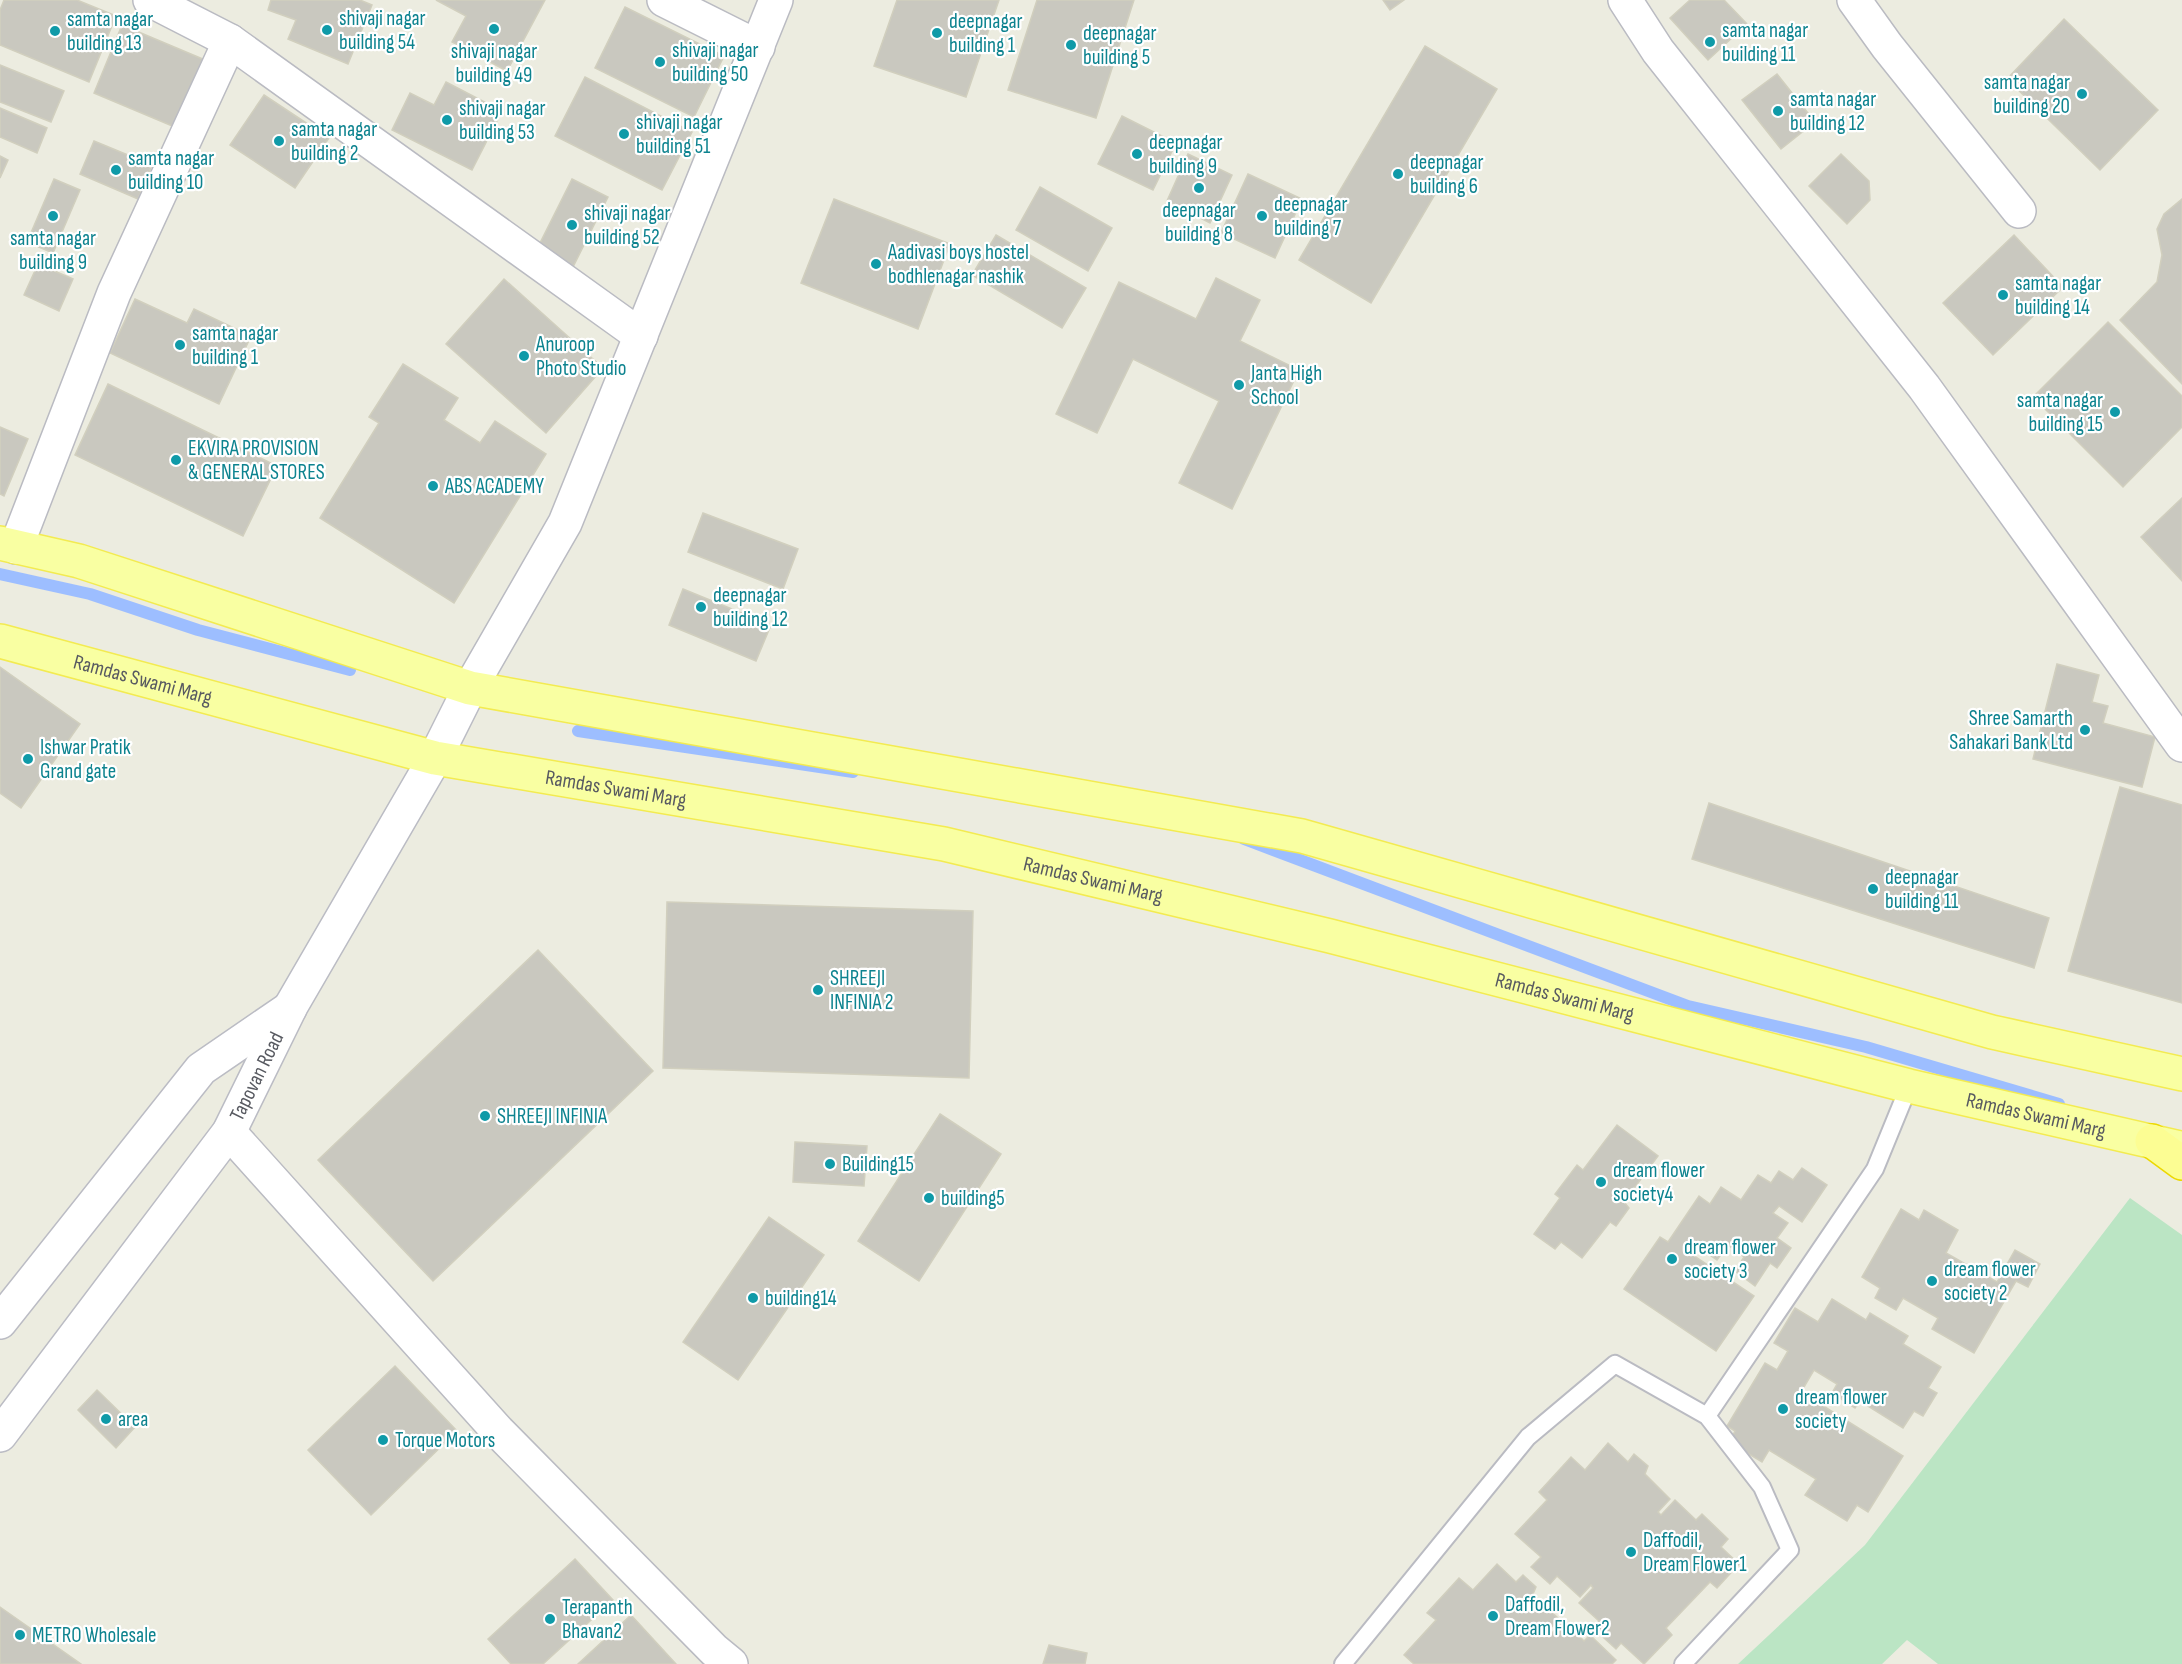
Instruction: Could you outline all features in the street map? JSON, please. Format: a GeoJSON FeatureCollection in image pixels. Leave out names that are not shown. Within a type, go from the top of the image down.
{"type":"FeatureCollection","features":[{"type":"Feature","properties":{"kind":"highway"},"geometry":{"type":"LineString","coordinates":[[2167,1145],[2182,1163]]}},
{"type":"Feature","properties":{"kind":"main road"},"geometry":{"type":"LineString","coordinates":[[8,545],[79,561],[470,688],[1302,836],[1992,1032],[2182,1074]]}},
{"type":"Feature","properties":{"kind":"main road","name":"Ramdas Swami Marg"},"geometry":{"type":"LineString","coordinates":[[0,641],[435,758],[944,844],[1330,936],[1909,1086],[2167,1145]]}},
{"type":"Feature","properties":{"kind":"street"},"geometry":{"type":"LineString","coordinates":[[150,0],[230,41],[641,336]]}},
{"type":"Feature","properties":{"kind":"street"},"geometry":{"type":"LineString","coordinates":[[664,0],[758,46]]}},
{"type":"Feature","properties":{"kind":"street","name":"Tapovan Road"},"geometry":{"type":"LineString","coordinates":[[0,1435],[229,1132],[291,1006],[435,758],[470,688],[565,523],[776,0]]}},
{"type":"Feature","properties":{"kind":"street"},"geometry":{"type":"LineString","coordinates":[[1625,0],[1658,51],[1924,387],[2182,745]]}},
{"type":"Feature","properties":{"kind":"street"},"geometry":{"type":"LineString","coordinates":[[1854,0],[1887,46],[2019,211]]}},
{"type":"Feature","properties":{"kind":"street"},"geometry":{"type":"LineString","coordinates":[[8,545],[114,293],[230,41]]}},
{"type":"Feature","properties":{"kind":"street"},"geometry":{"type":"LineString","coordinates":[[0,1322],[201,1069],[291,1006]]}},
{"type":"Feature","properties":{"kind":"street"},"geometry":{"type":"LineString","coordinates":[[229,1132],[498,1431],[706,1642],[731,1664]]}},
{"type":"Feature","properties":{"kind":"lane"},"geometry":{"type":"LineString","coordinates":[[1707,1416],[1875,1169],[1909,1086]]}},
{"type":"Feature","properties":{"kind":"lane"},"geometry":{"type":"LineString","coordinates":[[1343,1664],[1528,1437],[1615,1364],[1707,1416],[1762,1487],[1790,1550],[1683,1664]]}},
{"type":"Feature","properties":{"kind":"green space"},"geometry":{"type":"Polygon","coordinates":[[[2130,1198],[2182,1235],[2182,1664],[1938,1664],[1907,1640],[1882,1664],[1738,1664],[1865,1545],[2130,1198]]]}},
{"type":"Feature","properties":{"kind":"building","name":"samta nagar building 13"},"geometry":{"type":"Polygon","coordinates":[[[4,0],[77,0],[116,16],[89,82],[0,45],[0,10],[4,0]]]}},
{"type":"Feature","properties":{"kind":"building","name":"shivaji nagar building 54"},"geometry":{"type":"Polygon","coordinates":[[[271,0],[360,0],[372,5],[348,64],[288,39],[296,20],[268,10],[271,0]]]}},
{"type":"Feature","properties":{"kind":"building","name":"shivaji nagar building 49"},"geometry":{"type":"Polygon","coordinates":[[[436,0],[545,0],[507,71],[452,42],[466,16],[436,0]]]}},
{"type":"Feature","properties":{"kind":"building","name":"deepnagar building 1"},"geometry":{"type":"Polygon","coordinates":[[[897,0],[999,0],[966,97],[874,66],[897,0]]]}},
{"type":"Feature","properties":{"kind":"building","name":"deepnagar building 5"},"geometry":{"type":"Polygon","coordinates":[[[1037,0],[1134,0],[1096,118],[1008,90],[1037,0]]]}},
{"type":"Feature","properties":{"kind":"building"},"geometry":{"type":"Polygon","coordinates":[[[1383,0],[1404,0],[1390,10],[1383,0]]]}},
{"type":"Feature","properties":{"kind":"building","name":"samta nagar building 11"},"geometry":{"type":"Polygon","coordinates":[[[1690,0],[1724,0],[1747,24],[1708,60],[1670,18],[1690,0]]]}},
{"type":"Feature","properties":{"kind":"building","name":"shivaji nagar building 50"},"geometry":{"type":"Polygon","coordinates":[[[625,7],[724,56],[694,117],[595,68],[625,7]]]}},
{"type":"Feature","properties":{"kind":"building","name":"samta nagar building 20"},"geometry":{"type":"Polygon","coordinates":[[[2064,19],[2158,110],[2100,170],[2007,79],[2064,19]]]}},
{"type":"Feature","properties":{"kind":"building"},"geometry":{"type":"Polygon","coordinates":[[[122,25],[205,60],[177,128],[94,93],[122,25]]]}},
{"type":"Feature","properties":{"kind":"building","name":"deepnagar building 6"},"geometry":{"type":"Polygon","coordinates":[[[1425,46],[1497,89],[1371,303],[1299,260],[1425,46]]]}},
{"type":"Feature","properties":{"kind":"building"},"geometry":{"type":"Polygon","coordinates":[[[0,65],[64,91],[51,122],[0,102],[0,65]]]}},
{"type":"Feature","properties":{"kind":"building","name":"samta nagar building 12"},"geometry":{"type":"Polygon","coordinates":[[[1777,74],[1815,122],[1781,149],[1742,100],[1777,74]]]}},
{"type":"Feature","properties":{"kind":"building","name":"shivaji nagar building 51"},"geometry":{"type":"Polygon","coordinates":[[[585,77],[692,132],[662,190],[555,136],[585,77]]]}},
{"type":"Feature","properties":{"kind":"building","name":"shivaji nagar building 53"},"geometry":{"type":"Polygon","coordinates":[[[446,82],[502,111],[472,170],[392,130],[410,93],[434,105],[446,82]]]}},
{"type":"Feature","properties":{"kind":"building","name":"samta nagar building 2"},"geometry":{"type":"Polygon","coordinates":[[[264,95],[329,138],[295,188],[230,145],[264,95]]]}},
{"type":"Feature","properties":{"kind":"building"},"geometry":{"type":"Polygon","coordinates":[[[0,108],[47,128],[37,153],[0,137],[0,108]]]}},
{"type":"Feature","properties":{"kind":"building","name":"deepnagar building 9"},"geometry":{"type":"Polygon","coordinates":[[[1122,116],[1176,143],[1153,190],[1098,164],[1122,116]]]}},
{"type":"Feature","properties":{"kind":"building","name":"samta nagar building 10"},"geometry":{"type":"Polygon","coordinates":[[[94,141],[152,165],[138,199],[80,174],[94,141]]]}},
{"type":"Feature","properties":{"kind":"building","name":"deepnagar building 8"},"geometry":{"type":"Polygon","coordinates":[[[1188,154],[1232,175],[1210,223],[1167,201],[1188,154]]]}},
{"type":"Feature","properties":{"kind":"building"},"geometry":{"type":"Polygon","coordinates":[[[1841,154],[1869,181],[1870,200],[1847,224],[1809,186],[1841,154]]]}},
{"type":"Feature","properties":{"kind":"building"},"geometry":{"type":"Polygon","coordinates":[[[0,156],[8,160],[0,178],[0,156]]]}},
{"type":"Feature","properties":{"kind":"building","name":"deepnagar building 7"},"geometry":{"type":"Polygon","coordinates":[[[1248,174],[1302,199],[1275,258],[1221,233],[1248,174]]]}},
{"type":"Feature","properties":{"kind":"building","name":"samta nagar building 9"},"geometry":{"type":"Polygon","coordinates":[[[54,179],[80,190],[53,253],[27,242],[54,179]]]}},
{"type":"Feature","properties":{"kind":"building","name":"shivaji nagar building 52"},"geometry":{"type":"Polygon","coordinates":[[[572,179],[608,197],[571,271],[535,253],[572,179]]]}},
{"type":"Feature","properties":{"kind":"building"},"geometry":{"type":"Polygon","coordinates":[[[1040,187],[1112,228],[1088,271],[1016,230],[1040,187]]]}},
{"type":"Feature","properties":{"kind":"building","name":"Aadivasi boys hostel bodhlenagar nashik"},"geometry":{"type":"Polygon","coordinates":[[[834,199],[950,244],[918,329],[801,283],[834,199]]]}},
{"type":"Feature","properties":{"kind":"building"},"geometry":{"type":"Polygon","coordinates":[[[2182,199],[2182,384],[2120,320],[2157,282],[2162,255],[2157,229],[2164,214],[2182,199]]]}},
{"type":"Feature","properties":{"kind":"building"},"geometry":{"type":"Polygon","coordinates":[[[996,235],[1086,288],[1062,328],[972,275],[996,235]]]}},
{"type":"Feature","properties":{"kind":"building","name":"samta nagar building 14"},"geometry":{"type":"Polygon","coordinates":[[[2014,235],[2063,287],[1993,355],[1943,303],[2014,235]]]}},
{"type":"Feature","properties":{"kind":"building"},"geometry":{"type":"Polygon","coordinates":[[[38,264],[73,279],[59,311],[24,295],[38,264]]]}},
{"type":"Feature","properties":{"kind":"building","name":"Janta High School"},"geometry":{"type":"Polygon","coordinates":[[[1216,278],[1260,300],[1240,341],[1299,370],[1232,509],[1179,483],[1219,401],[1133,359],[1097,433],[1056,414],[1119,282],[1196,319],[1216,278]]]}},
{"type":"Feature","properties":{"kind":"building","name":"Anuroop Photo Studio"},"geometry":{"type":"Polygon","coordinates":[[[504,279],[603,368],[546,433],[446,344],[504,279]]]}},
{"type":"Feature","properties":{"kind":"building","name":"samta nagar building 1"},"geometry":{"type":"Polygon","coordinates":[[[135,299],[187,323],[194,309],[251,336],[219,404],[110,353],[135,299]]]}},
{"type":"Feature","properties":{"kind":"building","name":"samta nagar building 15"},"geometry":{"type":"Polygon","coordinates":[[[2108,322],[2182,396],[2182,427],[2123,487],[2033,397],[2108,322]]]}},
{"type":"Feature","properties":{"kind":"building","name":"ABS ACADEMY"},"geometry":{"type":"Polygon","coordinates":[[[403,364],[458,398],[444,420],[480,443],[495,421],[546,454],[454,603],[320,518],[379,423],[369,417],[403,364]]]}},
{"type":"Feature","properties":{"kind":"building","name":"EKVIRA PROVISION & GENERAL STORES"},"geometry":{"type":"Polygon","coordinates":[[[108,384],[277,466],[243,536],[75,455],[108,384]]]}},
{"type":"Feature","properties":{"kind":"building"},"geometry":{"type":"Polygon","coordinates":[[[0,427],[28,439],[4,496],[0,494],[0,427]]]}},
{"type":"Feature","properties":{"kind":"building"},"geometry":{"type":"Polygon","coordinates":[[[2182,498],[2182,581],[2141,537],[2182,498]]]}},
{"type":"Feature","properties":{"kind":"building"},"geometry":{"type":"Polygon","coordinates":[[[703,513],[798,549],[783,589],[688,552],[703,513]]]}},
{"type":"Feature","properties":{"kind":"building","name":"deepnagar building 12"},"geometry":{"type":"Polygon","coordinates":[[[683,589],[771,625],[756,661],[669,625],[683,589]]]}},
{"type":"Feature","properties":{"kind":"building","name":"Shree Samarth Sahakari Bank Ltd"},"geometry":{"type":"Polygon","coordinates":[[[2057,664],[2099,675],[2092,702],[2108,706],[2103,723],[2155,737],[2142,787],[2033,759],[2057,664]]]}},
{"type":"Feature","properties":{"kind":"building","name":"Ishwar Pratik Grand gate"},"geometry":{"type":"Polygon","coordinates":[[[0,667],[80,724],[21,808],[0,793],[0,667]]]}},
{"type":"Feature","properties":{"kind":"building"},"geometry":{"type":"Polygon","coordinates":[[[2120,787],[2182,805],[2182,1003],[2068,971],[2120,787]]]}},
{"type":"Feature","properties":{"kind":"building","name":"deepnagar building 11"},"geometry":{"type":"Polygon","coordinates":[[[1709,803],[2049,918],[2034,968],[1692,859],[1709,803]]]}},
{"type":"Feature","properties":{"kind":"building","name":"SHREEJI INFINIA 2"},"geometry":{"type":"Polygon","coordinates":[[[667,902],[973,911],[969,1078],[663,1068],[667,902]]]}},
{"type":"Feature","properties":{"kind":"building","name":"SHREEJI INFINIA"},"geometry":{"type":"Polygon","coordinates":[[[538,950],[653,1071],[433,1281],[318,1160],[538,950]]]}},
{"type":"Feature","properties":{"kind":"building","name":"building5"},"geometry":{"type":"Polygon","coordinates":[[[940,1114],[1001,1154],[919,1281],[858,1241],[940,1114]]]}},
{"type":"Feature","properties":{"kind":"building","name":"dream flower society4"},"geometry":{"type":"Polygon","coordinates":[[[1617,1125],[1658,1156],[1624,1202],[1629,1208],[1616,1226],[1610,1222],[1582,1258],[1561,1242],[1555,1249],[1534,1234],[1560,1198],[1555,1194],[1577,1165],[1583,1170],[1617,1125]]]}},
{"type":"Feature","properties":{"kind":"building","name":"Building15"},"geometry":{"type":"Polygon","coordinates":[[[795,1142],[867,1146],[864,1186],[793,1182],[795,1142]]]}},
{"type":"Feature","properties":{"kind":"building","name":"dream flower society 3"},"geometry":{"type":"Polygon","coordinates":[[[1802,1168],[1827,1185],[1802,1222],[1779,1206],[1773,1213],[1788,1223],[1777,1238],[1791,1248],[1777,1268],[1770,1263],[1755,1286],[1735,1271],[1744,1257],[1728,1245],[1717,1260],[1695,1245],[1690,1253],[1754,1296],[1716,1351],[1624,1289],[1660,1237],[1668,1242],[1699,1196],[1710,1204],[1721,1187],[1741,1200],[1758,1175],[1771,1183],[1779,1171],[1793,1180],[1802,1168]]]}},
{"type":"Feature","properties":{"kind":"building","name":"dream flower society 2"},"geometry":{"type":"Polygon","coordinates":[[[1901,1209],[1919,1220],[1924,1210],[1958,1230],[1946,1253],[1997,1282],[2015,1250],[2040,1264],[2028,1287],[2016,1281],[1974,1353],[1932,1329],[1938,1318],[1903,1298],[1896,1310],[1875,1298],[1880,1288],[1862,1277],[1901,1209]]]}},
{"type":"Feature","properties":{"kind":"building","name":"building14"},"geometry":{"type":"Polygon","coordinates":[[[769,1217],[824,1255],[738,1380],[683,1342],[769,1217]]]}},
{"type":"Feature","properties":{"kind":"building","name":"dream flower society"},"geometry":{"type":"Polygon","coordinates":[[[1832,1299],[1866,1320],[1870,1313],[1908,1336],[1903,1344],[1941,1367],[1928,1388],[1937,1393],[1923,1416],[1914,1411],[1903,1428],[1860,1401],[1855,1408],[1832,1393],[1837,1384],[1814,1370],[1801,1392],[1903,1456],[1868,1512],[1857,1505],[1847,1521],[1805,1495],[1816,1479],[1769,1450],[1762,1462],[1729,1442],[1735,1431],[1727,1426],[1765,1363],[1777,1370],[1788,1351],[1774,1343],[1795,1308],[1818,1322],[1832,1299]]]}},
{"type":"Feature","properties":{"kind":"building","name":"Torque Motors"},"geometry":{"type":"Polygon","coordinates":[[[395,1366],[457,1431],[371,1515],[308,1450],[395,1366]]]}},
{"type":"Feature","properties":{"kind":"building","name":"area"},"geometry":{"type":"Polygon","coordinates":[[[97,1390],[135,1427],[116,1448],[78,1410],[97,1390]]]}},
{"type":"Feature","properties":{"kind":"building","name":"Daffodil, Dream Flower1"},"geometry":{"type":"Polygon","coordinates":[[[1608,1443],[1628,1462],[1634,1454],[1648,1466],[1645,1474],[1670,1499],[1658,1512],[1661,1515],[1675,1500],[1696,1520],[1702,1514],[1728,1539],[1721,1547],[1739,1564],[1717,1588],[1710,1582],[1666,1628],[1672,1635],[1644,1664],[1621,1643],[1616,1649],[1593,1628],[1599,1621],[1579,1603],[1593,1588],[1591,1585],[1580,1597],[1557,1576],[1550,1584],[1531,1567],[1541,1557],[1515,1534],[1547,1500],[1539,1492],[1571,1457],[1585,1470],[1608,1443]]]}},
{"type":"Feature","properties":{"kind":"building","name":"Terapanth Bhavan2"},"geometry":{"type":"Polygon","coordinates":[[[575,1559],[613,1600],[543,1664],[511,1664],[488,1639],[575,1559]]]}},
{"type":"Feature","properties":{"kind":"building","name":"Daffodil, Dream Flower2"},"geometry":{"type":"Polygon","coordinates":[[[1497,1564],[1516,1582],[1523,1575],[1536,1587],[1533,1594],[1559,1619],[1546,1633],[1549,1636],[1564,1621],[1584,1641],[1590,1635],[1616,1660],[1612,1664],[1414,1664],[1404,1655],[1436,1620],[1427,1613],[1459,1578],[1473,1590],[1497,1564]]]}},
{"type":"Feature","properties":{"kind":"building","name":"METRO Wholesale"},"geometry":{"type":"Polygon","coordinates":[[[0,1607],[81,1664],[0,1664],[0,1607]]]}},
{"type":"Feature","properties":{"kind":"building"},"geometry":{"type":"Polygon","coordinates":[[[631,1615],[676,1664],[578,1664],[631,1615]]]}},
{"type":"Feature","properties":{"kind":"building"},"geometry":{"type":"Polygon","coordinates":[[[1049,1645],[1087,1653],[1085,1664],[1043,1664],[1049,1645]]]}},
{"type":"Feature","properties":{"kind":"waterway"},"geometry":{"type":"LineString","coordinates":[[0,574],[90,594],[198,630],[350,670]]}},
{"type":"Feature","properties":{"kind":"waterway"},"geometry":{"type":"LineString","coordinates":[[578,731],[853,772]]}},
{"type":"Feature","properties":{"kind":"waterway"},"geometry":{"type":"LineString","coordinates":[[1244,839],[1688,1006],[1866,1047],[2059,1104]]}},
{"type":"Feature","properties":{"kind":"place","name":"shivaji nagar building 49"},"geometry":{"type":"Point","coordinates":[494,29]}},
{"type":"Feature","properties":{"kind":"place","name":"shivaji nagar building 54"},"geometry":{"type":"Point","coordinates":[327,30]}},
{"type":"Feature","properties":{"kind":"place","name":"samta nagar building 13"},"geometry":{"type":"Point","coordinates":[55,31]}},
{"type":"Feature","properties":{"kind":"place","name":"deepnagar building 1"},"geometry":{"type":"Point","coordinates":[937,33]}},
{"type":"Feature","properties":{"kind":"place","name":"samta nagar building 11"},"geometry":{"type":"Point","coordinates":[1710,42]}},
{"type":"Feature","properties":{"kind":"place","name":"deepnagar building 5"},"geometry":{"type":"Point","coordinates":[1071,45]}},
{"type":"Feature","properties":{"kind":"place","name":"shivaji nagar building 50"},"geometry":{"type":"Point","coordinates":[660,62]}},
{"type":"Feature","properties":{"kind":"place","name":"samta nagar building 20"},"geometry":{"type":"Point","coordinates":[2082,94]}},
{"type":"Feature","properties":{"kind":"place","name":"samta nagar building 12"},"geometry":{"type":"Point","coordinates":[1778,111]}},
{"type":"Feature","properties":{"kind":"place","name":"shivaji nagar building 53"},"geometry":{"type":"Point","coordinates":[447,120]}},
{"type":"Feature","properties":{"kind":"place","name":"shivaji nagar building 51"},"geometry":{"type":"Point","coordinates":[624,134]}},
{"type":"Feature","properties":{"kind":"place","name":"samta nagar building 2"},"geometry":{"type":"Point","coordinates":[279,141]}},
{"type":"Feature","properties":{"kind":"place","name":"deepnagar building 9"},"geometry":{"type":"Point","coordinates":[1137,154]}},
{"type":"Feature","properties":{"kind":"place","name":"samta nagar building 10"},"geometry":{"type":"Point","coordinates":[116,170]}},
{"type":"Feature","properties":{"kind":"place","name":"deepnagar building 6"},"geometry":{"type":"Point","coordinates":[1398,174]}},
{"type":"Feature","properties":{"kind":"place","name":"deepnagar building 8"},"geometry":{"type":"Point","coordinates":[1199,188]}},
{"type":"Feature","properties":{"kind":"place","name":"samta nagar building 9"},"geometry":{"type":"Point","coordinates":[53,216]}},
{"type":"Feature","properties":{"kind":"place","name":"deepnagar building 7"},"geometry":{"type":"Point","coordinates":[1262,216]}},
{"type":"Feature","properties":{"kind":"place","name":"shivaji nagar building 52"},"geometry":{"type":"Point","coordinates":[572,225]}},
{"type":"Feature","properties":{"kind":"place","name":"Aadivasi boys hostel bodhlenagar nashik"},"geometry":{"type":"Point","coordinates":[876,264]}},
{"type":"Feature","properties":{"kind":"place","name":"samta nagar building 14"},"geometry":{"type":"Point","coordinates":[2003,295]}},
{"type":"Feature","properties":{"kind":"place","name":"samta nagar building 1"},"geometry":{"type":"Point","coordinates":[180,345]}},
{"type":"Feature","properties":{"kind":"place","name":"Anuroop Photo Studio"},"geometry":{"type":"Point","coordinates":[524,356]}},
{"type":"Feature","properties":{"kind":"place","name":"Janta High School"},"geometry":{"type":"Point","coordinates":[1239,385]}},
{"type":"Feature","properties":{"kind":"place","name":"samta nagar building 15"},"geometry":{"type":"Point","coordinates":[2115,412]}},
{"type":"Feature","properties":{"kind":"place","name":"EKVIRA PROVISION & GENERAL STORES"},"geometry":{"type":"Point","coordinates":[176,460]}},
{"type":"Feature","properties":{"kind":"place","name":"ABS ACADEMY"},"geometry":{"type":"Point","coordinates":[433,486]}},
{"type":"Feature","properties":{"kind":"place","name":"deepnagar building 12"},"geometry":{"type":"Point","coordinates":[701,607]}},
{"type":"Feature","properties":{"kind":"place","name":"Shree Samarth Sahakari Bank Ltd"},"geometry":{"type":"Point","coordinates":[2085,730]}},
{"type":"Feature","properties":{"kind":"place","name":"Ishwar Pratik Grand gate"},"geometry":{"type":"Point","coordinates":[28,759]}},
{"type":"Feature","properties":{"kind":"place","name":"deepnagar building 11"},"geometry":{"type":"Point","coordinates":[1873,889]}},
{"type":"Feature","properties":{"kind":"place","name":"SHREEJI INFINIA 2"},"geometry":{"type":"Point","coordinates":[818,990]}},
{"type":"Feature","properties":{"kind":"place","name":"SHREEJI INFINIA"},"geometry":{"type":"Point","coordinates":[485,1116]}},
{"type":"Feature","properties":{"kind":"place","name":"Building15"},"geometry":{"type":"Point","coordinates":[830,1164]}},
{"type":"Feature","properties":{"kind":"place","name":"dream flower society4"},"geometry":{"type":"Point","coordinates":[1601,1182]}},
{"type":"Feature","properties":{"kind":"place","name":"building5"},"geometry":{"type":"Point","coordinates":[929,1198]}},
{"type":"Feature","properties":{"kind":"place","name":"dream flower society 3"},"geometry":{"type":"Point","coordinates":[1672,1259]}},
{"type":"Feature","properties":{"kind":"place","name":"dream flower society 2"},"geometry":{"type":"Point","coordinates":[1932,1281]}},
{"type":"Feature","properties":{"kind":"place","name":"building14"},"geometry":{"type":"Point","coordinates":[753,1298]}},
{"type":"Feature","properties":{"kind":"place","name":"dream flower society"},"geometry":{"type":"Point","coordinates":[1783,1409]}},
{"type":"Feature","properties":{"kind":"place","name":"area"},"geometry":{"type":"Point","coordinates":[106,1419]}},
{"type":"Feature","properties":{"kind":"place","name":"Torque Motors"},"geometry":{"type":"Point","coordinates":[383,1440]}},
{"type":"Feature","properties":{"kind":"place","name":"Daffodil, Dream Flower1"},"geometry":{"type":"Point","coordinates":[1631,1552]}},
{"type":"Feature","properties":{"kind":"place","name":"Daffodil, Dream Flower2"},"geometry":{"type":"Point","coordinates":[1493,1616]}},
{"type":"Feature","properties":{"kind":"place","name":"Terapanth Bhavan2"},"geometry":{"type":"Point","coordinates":[550,1619]}},
{"type":"Feature","properties":{"kind":"place","name":"METRO Wholesale"},"geometry":{"type":"Point","coordinates":[20,1635]}}]}
